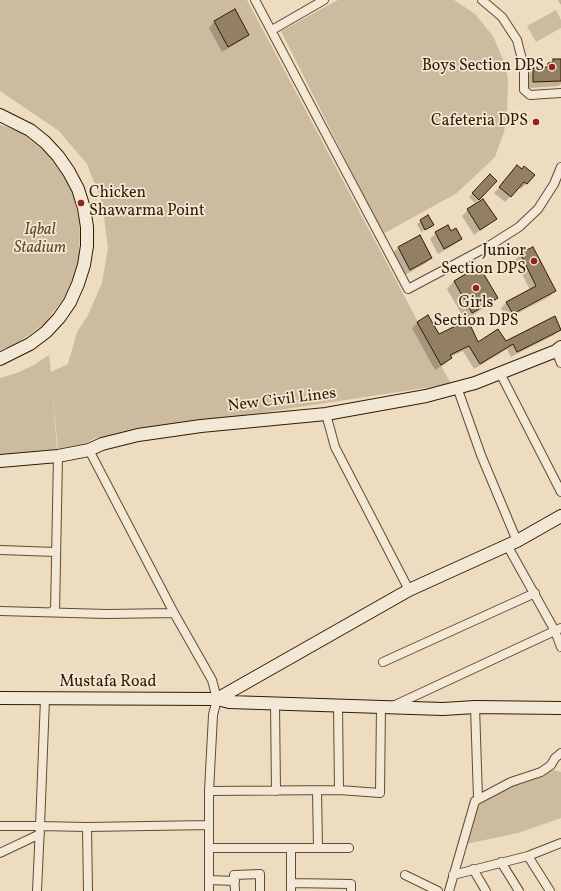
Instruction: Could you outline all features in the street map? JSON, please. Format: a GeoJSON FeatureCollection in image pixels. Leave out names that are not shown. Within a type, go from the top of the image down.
{"type":"FeatureCollection","features":[{"type":"Feature","properties":{"kind":"street"},"geometry":{"type":"LineString","coordinates":[[255,0],[408,289],[489,246],[519,227],[538,208],[554,184],[561,167]]}},
{"type":"Feature","properties":{"kind":"street"},"geometry":{"type":"LineString","coordinates":[[272,30],[324,0]]}},
{"type":"Feature","properties":{"kind":"street"},"geometry":{"type":"LineString","coordinates":[[482,0],[502,17],[517,40],[524,67],[524,90],[530,95],[561,93]]}},
{"type":"Feature","properties":{"kind":"street"},"geometry":{"type":"LineString","coordinates":[[0,115],[30,130],[45,142],[70,172],[78,189],[84,208],[87,233],[84,265],[78,284],[70,302],[59,318],[46,332],[30,344],[0,359]]}},
{"type":"Feature","properties":{"kind":"street"},"geometry":{"type":"LineString","coordinates":[[558,349],[561,363]]}},
{"type":"Feature","properties":{"kind":"street","name":"New Civil Lines"},"geometry":{"type":"LineString","coordinates":[[0,461],[58,456],[89,450],[102,444],[138,435],[201,426],[326,414],[426,396],[500,373],[558,349]]}},
{"type":"Feature","properties":{"kind":"street"},"geometry":{"type":"LineString","coordinates":[[500,373],[561,492]]}},
{"type":"Feature","properties":{"kind":"street"},"geometry":{"type":"LineString","coordinates":[[457,387],[512,543],[535,593],[558,629],[561,647]]}},
{"type":"Feature","properties":{"kind":"street"},"geometry":{"type":"LineString","coordinates":[[326,414],[335,447],[409,590]]}},
{"type":"Feature","properties":{"kind":"street"},"geometry":{"type":"LineString","coordinates":[[89,450],[174,613],[212,680],[217,699],[213,715],[209,791],[209,891]]}},
{"type":"Feature","properties":{"kind":"street"},"geometry":{"type":"LineString","coordinates":[[54,612],[58,456]]}},
{"type":"Feature","properties":{"kind":"street"},"geometry":{"type":"LineString","coordinates":[[217,699],[409,590],[512,543],[561,516]]}},
{"type":"Feature","properties":{"kind":"street"},"geometry":{"type":"LineString","coordinates":[[0,550],[56,552]]}},
{"type":"Feature","properties":{"kind":"street"},"geometry":{"type":"LineString","coordinates":[[383,662],[535,593]]}},
{"type":"Feature","properties":{"kind":"street"},"geometry":{"type":"LineString","coordinates":[[0,611],[107,614],[174,613]]}},
{"type":"Feature","properties":{"kind":"street"},"geometry":{"type":"LineString","coordinates":[[209,791],[339,790],[380,792],[386,707],[558,629]]}},
{"type":"Feature","properties":{"kind":"street","name":"Mustafa Road"},"geometry":{"type":"LineString","coordinates":[[0,698],[217,699],[229,702],[274,704],[443,709],[475,707],[561,708]]}},
{"type":"Feature","properties":{"kind":"street"},"geometry":{"type":"LineString","coordinates":[[38,891],[45,698]]}},
{"type":"Feature","properties":{"kind":"street"},"geometry":{"type":"LineString","coordinates":[[274,704],[276,791]]}},
{"type":"Feature","properties":{"kind":"street"},"geometry":{"type":"LineString","coordinates":[[338,706],[339,790]]}},
{"type":"Feature","properties":{"kind":"street"},"geometry":{"type":"LineString","coordinates":[[475,707],[478,798]]}},
{"type":"Feature","properties":{"kind":"street"},"geometry":{"type":"LineString","coordinates":[[449,891],[475,801],[478,798],[512,782],[542,772],[551,765],[555,758],[561,753]]}},
{"type":"Feature","properties":{"kind":"street"},"geometry":{"type":"LineString","coordinates":[[317,791],[318,847]]}},
{"type":"Feature","properties":{"kind":"street"},"geometry":{"type":"LineString","coordinates":[[0,826],[40,830],[87,827],[209,825]]}},
{"type":"Feature","properties":{"kind":"street"},"geometry":{"type":"LineString","coordinates":[[87,827],[88,891]]}},
{"type":"Feature","properties":{"kind":"street"},"geometry":{"type":"LineString","coordinates":[[0,852],[40,830]]}},
{"type":"Feature","properties":{"kind":"street"},"geometry":{"type":"LineString","coordinates":[[453,875],[528,856],[561,843]]}},
{"type":"Feature","properties":{"kind":"street"},"geometry":{"type":"LineString","coordinates":[[209,848],[349,848]]}},
{"type":"Feature","properties":{"kind":"street"},"geometry":{"type":"LineString","coordinates":[[291,848],[291,887],[321,887],[351,884],[351,891]]}},
{"type":"Feature","properties":{"kind":"street"},"geometry":{"type":"LineString","coordinates":[[528,856],[550,891]]}},
{"type":"Feature","properties":{"kind":"street"},"geometry":{"type":"LineString","coordinates":[[501,862],[518,891]]}},
{"type":"Feature","properties":{"kind":"street"},"geometry":{"type":"LineString","coordinates":[[473,869],[486,891]]}},
{"type":"Feature","properties":{"kind":"street"},"geometry":{"type":"LineString","coordinates":[[235,891],[234,875],[260,874],[260,891]]}},
{"type":"Feature","properties":{"kind":"street"},"geometry":{"type":"LineString","coordinates":[[405,875],[438,891]]}},
{"type":"Feature","properties":{"kind":"street"},"geometry":{"type":"LineString","coordinates":[[209,880],[234,881]]}},
{"type":"Feature","properties":{"kind":"green space"},"geometry":{"type":"Polygon","coordinates":[[[0,0],[247,0],[451,384],[95,438],[85,444],[58,449],[52,387],[57,449],[0,455],[0,378],[17,373],[34,365],[49,355],[51,372],[68,364],[77,332],[88,315],[102,283],[108,248],[102,202],[87,164],[59,131],[0,91],[0,0]]]}},
{"type":"Feature","properties":{"kind":"green space"},"geometry":{"type":"Polygon","coordinates":[[[338,0],[454,0],[475,14],[493,36],[504,62],[508,79],[507,114],[504,132],[495,157],[457,193],[383,234],[281,31],[338,0]]]}},
{"type":"Feature","properties":{"kind":"green space"},"geometry":{"type":"Polygon","coordinates":[[[556,10],[561,20],[561,28],[536,42],[527,26],[556,10]]]}},
{"type":"Feature","properties":{"kind":"green space","name":"Iqbal Stadium"},"geometry":{"type":"Polygon","coordinates":[[[0,125],[19,131],[48,154],[70,185],[80,221],[79,259],[67,294],[44,324],[13,346],[0,350],[0,125]]]}},
{"type":"Feature","properties":{"kind":"green space"},"geometry":{"type":"Polygon","coordinates":[[[550,769],[561,772],[561,818],[518,833],[461,845],[472,817],[489,790],[550,769]]]}},
{"type":"Feature","properties":{"kind":"building"},"geometry":{"type":"Polygon","coordinates":[[[235,9],[249,35],[228,47],[214,21],[235,9]]]}},
{"type":"Feature","properties":{"kind":"building"},"geometry":{"type":"Polygon","coordinates":[[[553,59],[561,59],[561,81],[533,82],[533,68],[548,67],[548,63],[553,62],[553,59]]]}},
{"type":"Feature","properties":{"kind":"building"},"geometry":{"type":"Polygon","coordinates":[[[517,165],[522,169],[524,166],[535,175],[527,184],[524,182],[511,197],[499,187],[517,165]]]}},
{"type":"Feature","properties":{"kind":"building"},"geometry":{"type":"Polygon","coordinates":[[[490,174],[497,181],[479,200],[472,193],[490,174]]]}},
{"type":"Feature","properties":{"kind":"building"},"geometry":{"type":"Polygon","coordinates":[[[483,199],[497,219],[480,230],[467,209],[483,199]]]}},
{"type":"Feature","properties":{"kind":"building"},"geometry":{"type":"Polygon","coordinates":[[[428,215],[434,225],[425,230],[420,220],[428,215]]]}},
{"type":"Feature","properties":{"kind":"building"},"geometry":{"type":"Polygon","coordinates":[[[448,225],[451,231],[456,228],[462,239],[444,249],[435,232],[448,225]]]}},
{"type":"Feature","properties":{"kind":"building"},"geometry":{"type":"Polygon","coordinates":[[[420,235],[432,258],[410,270],[398,247],[420,235]]]}},
{"type":"Feature","properties":{"kind":"building"},"geometry":{"type":"Polygon","coordinates":[[[533,247],[556,291],[513,314],[506,302],[536,286],[520,253],[533,247]]]}},
{"type":"Feature","properties":{"kind":"building"},"geometry":{"type":"Polygon","coordinates":[[[479,266],[498,298],[472,313],[454,281],[479,266]]]}},
{"type":"Feature","properties":{"kind":"building"},"geometry":{"type":"Polygon","coordinates":[[[428,315],[439,334],[468,320],[478,342],[498,329],[506,341],[555,316],[561,330],[517,352],[513,344],[480,364],[469,346],[450,355],[452,358],[441,365],[417,322],[428,315]]]}},
{"type":"Feature","properties":{"kind":"place","name":"Boys Section DPS"},"geometry":{"type":"Point","coordinates":[552,67]}},
{"type":"Feature","properties":{"kind":"place","name":"Cafeteria DPS"},"geometry":{"type":"Point","coordinates":[536,122]}},
{"type":"Feature","properties":{"kind":"place","name":"Chicken Shawarma Point"},"geometry":{"type":"Point","coordinates":[81,203]}},
{"type":"Feature","properties":{"kind":"place","name":"Junior Section DPS"},"geometry":{"type":"Point","coordinates":[534,261]}},
{"type":"Feature","properties":{"kind":"place","name":"Girls Section DPS"},"geometry":{"type":"Point","coordinates":[476,288]}}]}
